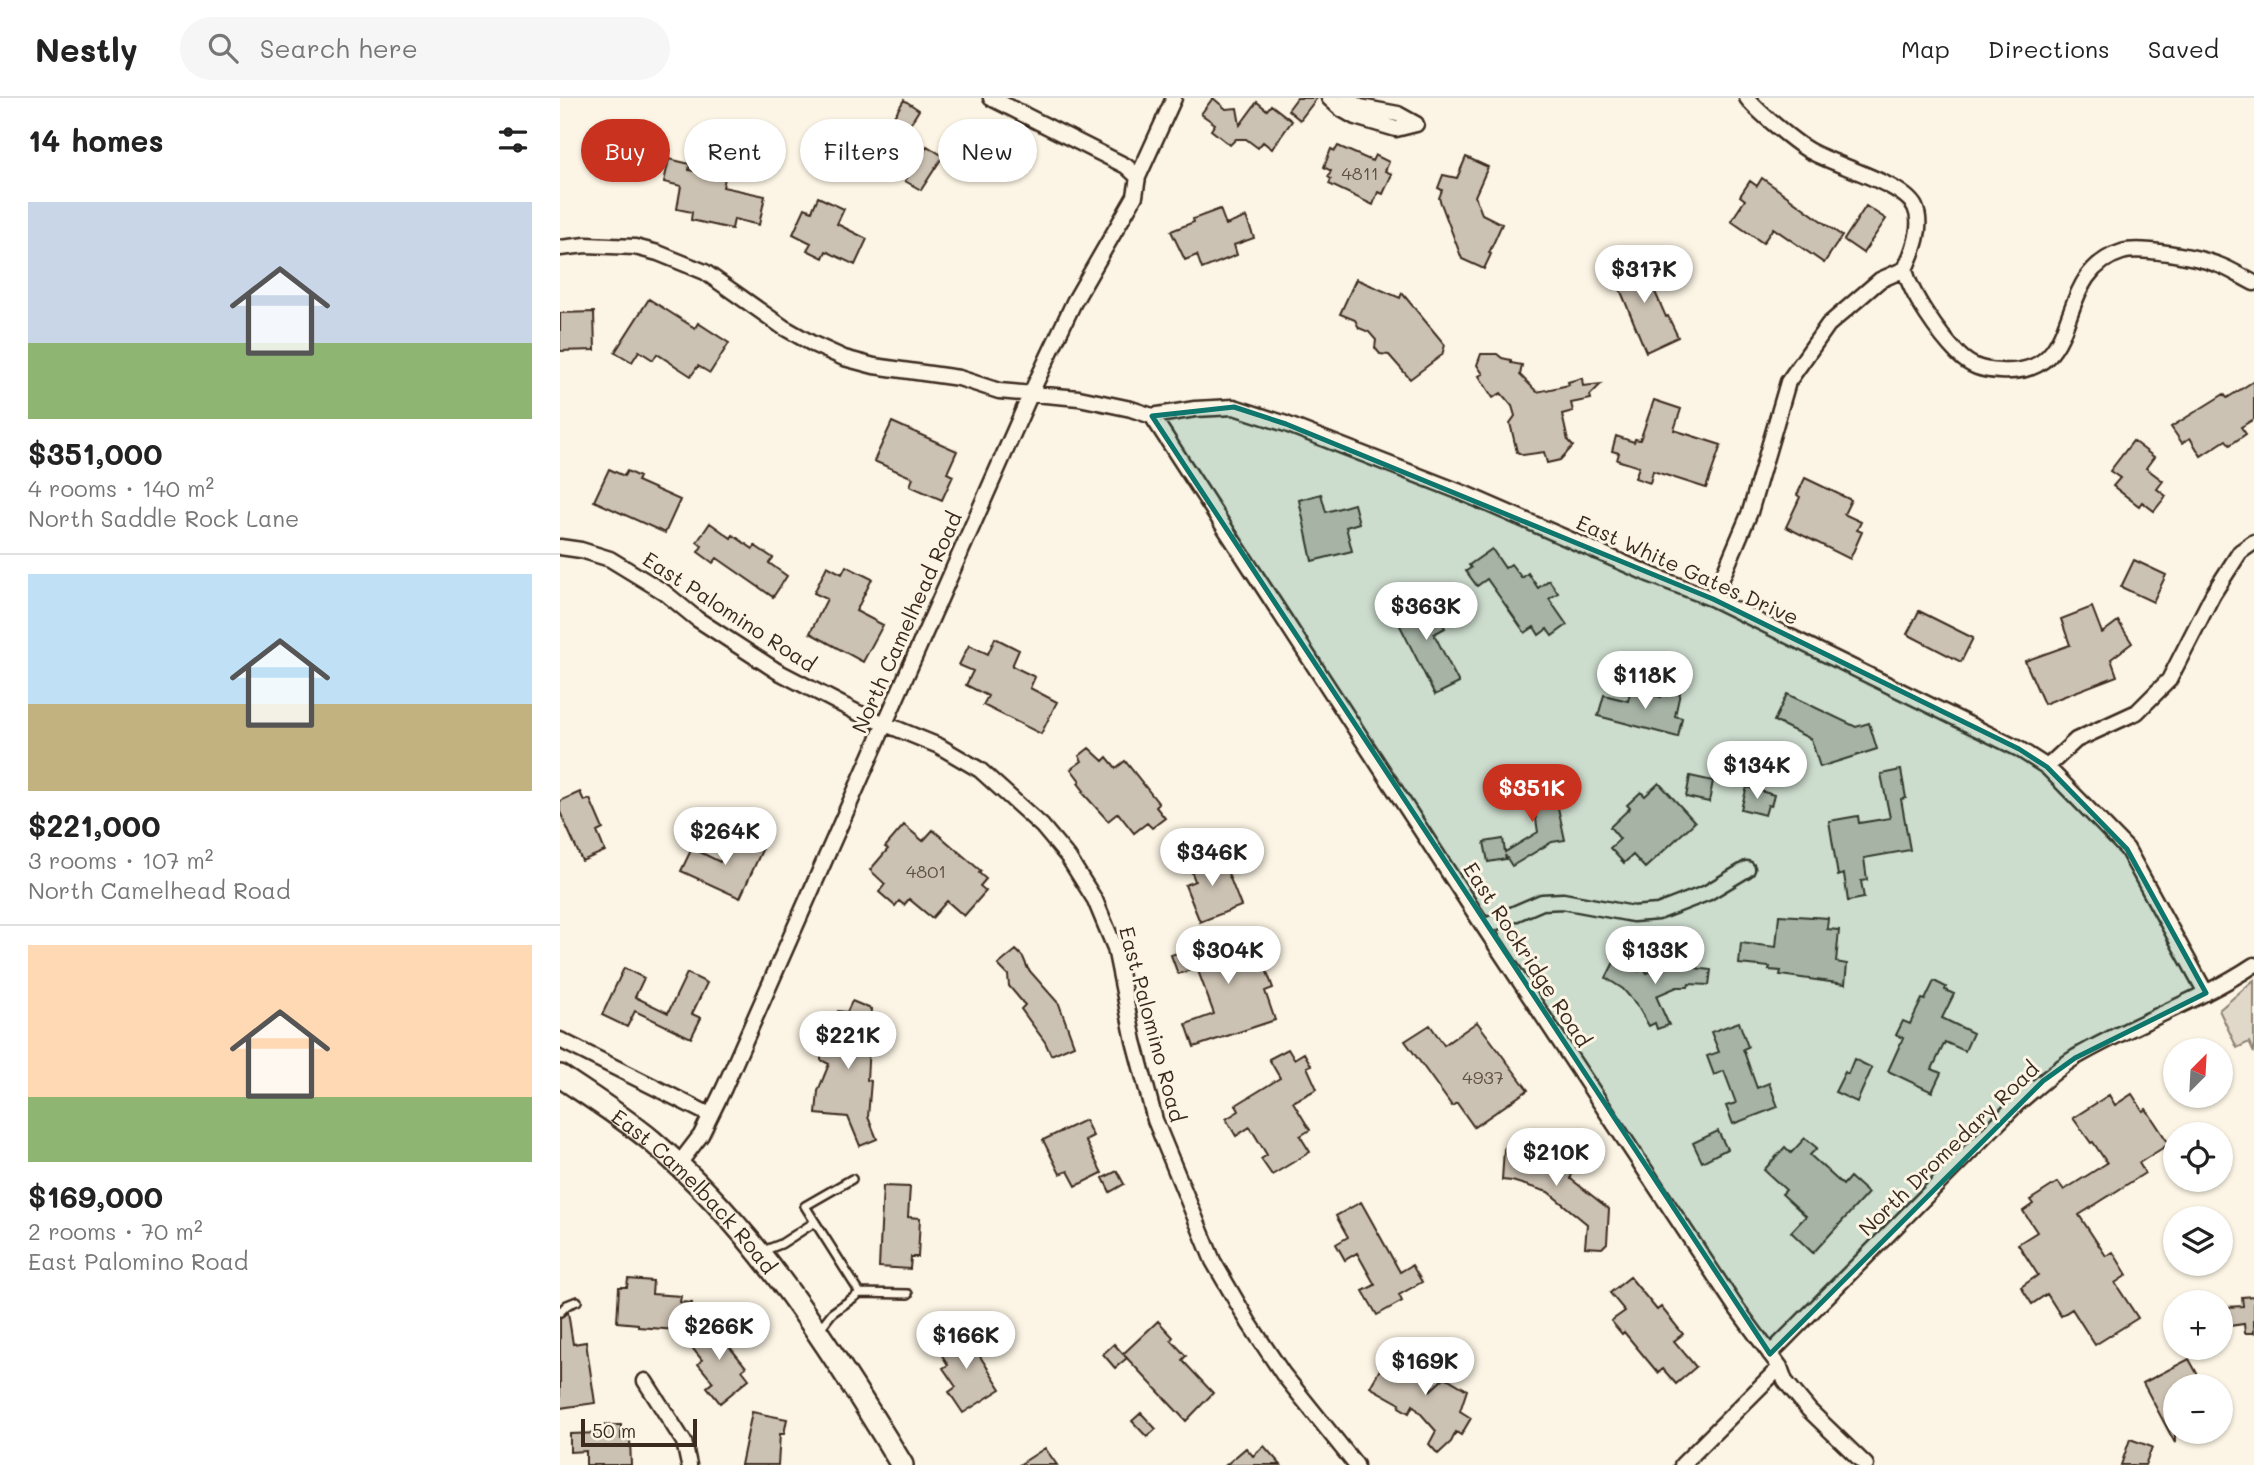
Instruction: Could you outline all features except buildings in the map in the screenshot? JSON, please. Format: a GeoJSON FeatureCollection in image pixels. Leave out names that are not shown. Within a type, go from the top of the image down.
{"type":"FeatureCollection","features":[{"type":"Feature","properties":{"kind":"main road","name":"East Camelback Road"},"geometry":{"type":"LineString","coordinates":[[560,1076],[650,1140],[727,1215],[818,1331],[902,1465]]}},
{"type":"Feature","properties":{"kind":"street"},"geometry":{"type":"LineString","coordinates":[[992,98],[1126,166],[1138,177]]}},
{"type":"Feature","properties":{"kind":"street","name":"North Camelhead Road"},"geometry":{"type":"LineString","coordinates":[[678,1165],[701,1135],[1031,393],[1079,293],[1135,196],[1138,177],[1174,98]]}},
{"type":"Feature","properties":{"kind":"street"},"geometry":{"type":"LineString","coordinates":[[1329,98],[1356,117],[1396,129],[1416,124],[1398,114],[1360,107],[1345,98]]}},
{"type":"Feature","properties":{"kind":"street"},"geometry":{"type":"LineString","coordinates":[[1746,98],[1807,150],[1905,194],[1916,209],[1917,222],[1913,252],[1905,269],[1908,282],[1936,330],[1959,356],[1980,370],[2017,372],[2034,368],[2053,353],[2066,329],[2082,281],[2096,264],[2122,252],[2140,249],[2216,264],[2254,283]]}},
{"type":"Feature","properties":{"kind":"street","name":"East White Gates Drive"},"geometry":{"type":"LineString","coordinates":[[560,248],[586,245],[635,247],[658,253],[705,272],[783,327],[813,344],[844,358],[874,366],[959,378],[999,391],[1080,398],[1152,416],[1195,409],[1234,407],[1286,424],[1463,494],[1713,599],[2019,748],[2047,767],[2127,849],[2206,993]]}},
{"type":"Feature","properties":{"kind":"street"},"geometry":{"type":"LineString","coordinates":[[1713,599],[1750,512],[1788,382],[1828,325],[1880,280],[1905,269]]}},
{"type":"Feature","properties":{"kind":"street","name":"East Rockridge Road"},"geometry":{"type":"LineString","coordinates":[[1152,416],[1484,927],[1735,1306],[1780,1367],[1786,1381],[1809,1410],[1866,1465]]}},
{"type":"Feature","properties":{"kind":"street"},"geometry":{"type":"LineString","coordinates":[[2047,767],[2076,740],[2137,712],[2169,680],[2213,594],[2240,552],[2254,542]]}},
{"type":"Feature","properties":{"kind":"street","name":"East Palomino Road"},"geometry":{"type":"LineString","coordinates":[[560,547],[611,559],[664,592],[697,619],[777,671],[836,702],[939,746],[980,770],[1042,827],[1068,858],[1094,900],[1115,948],[1134,1041],[1155,1120],[1213,1261],[1283,1374],[1356,1465]]}},
{"type":"Feature","properties":{"kind":"street"},"geometry":{"type":"LineString","coordinates":[[1484,927],[1542,902],[1563,901],[1633,914],[1658,912],[1707,893],[1747,869]]}},
{"type":"Feature","properties":{"kind":"street","name":"North Dromedary Road"},"geometry":{"type":"LineString","coordinates":[[1770,1354],[2017,1104],[2043,1081],[2084,1053],[2226,984],[2254,965]]}},
{"type":"Feature","properties":{"kind":"street","name":"East Camelback Road"},"geometry":{"type":"LineString","coordinates":[[560,1040],[710,1115]]}},
{"type":"Feature","properties":{"kind":"street"},"geometry":{"type":"LineString","coordinates":[[1682,1465],[1780,1367]]}},
{"type":"Feature","properties":{"kind":"street"},"geometry":{"type":"LineString","coordinates":[[645,1381],[684,1442],[689,1465]]}},
{"type":"Feature","properties":{"kind":"lane"},"geometry":{"type":"LineString","coordinates":[[852,1179],[805,1206],[860,1293]]}},
{"type":"Feature","properties":{"kind":"lane"},"geometry":{"type":"LineString","coordinates":[[758,1253],[781,1244],[815,1222]]}},
{"type":"Feature","properties":{"kind":"lane"},"geometry":{"type":"LineString","coordinates":[[818,1331],[832,1313],[860,1293],[908,1294]]}},
{"type":"Feature","properties":{"kind":"lane"},"geometry":{"type":"LineString","coordinates":[[560,1312],[577,1301]]}},
{"type":"Feature","properties":{"kind":"highlighted area"},"geometry":{"type":"Polygon","coordinates":[[[1234,407],[1286,424],[1713,599],[2019,749],[2047,767],[2127,849],[2206,993],[2075,1058],[2043,1081],[1770,1354],[1152,416],[1234,407]]]}},
{"type":"Feature","properties":{"kind":"shaded area"},"geometry":{"type":"Polygon","coordinates":[[[2254,980],[2254,1053],[2249,1042],[2237,1048],[2219,1010],[2254,980]]]}}]}
